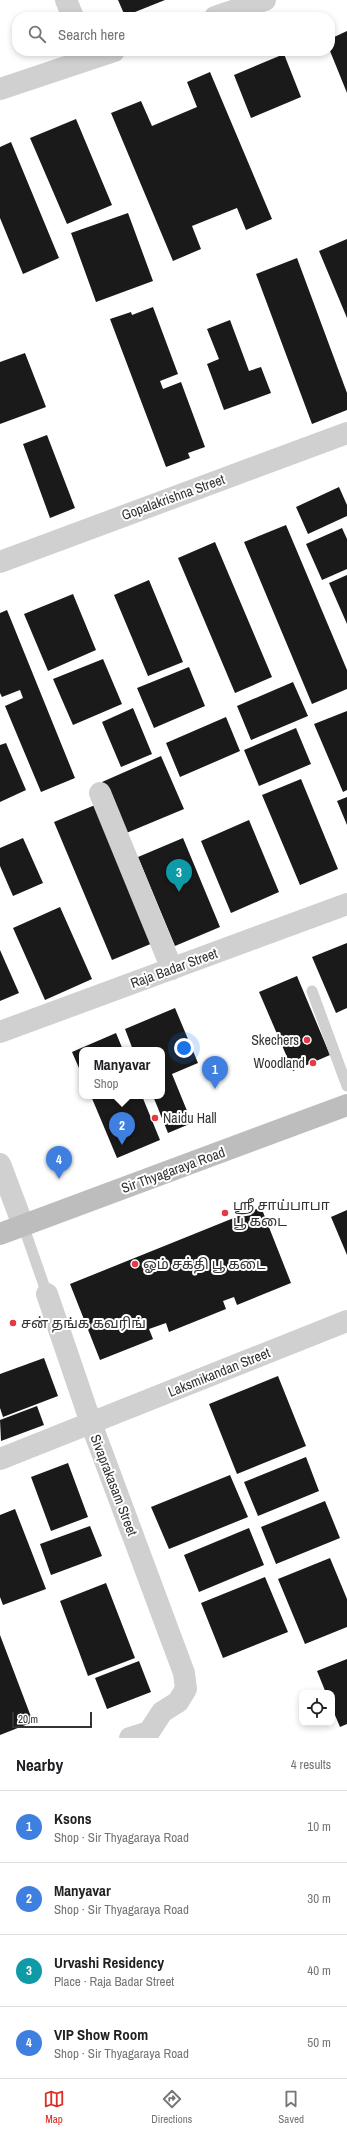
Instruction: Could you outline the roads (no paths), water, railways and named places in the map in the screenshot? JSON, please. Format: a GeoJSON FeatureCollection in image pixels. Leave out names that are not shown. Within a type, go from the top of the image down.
{"type":"FeatureCollection","features":[{"type":"Feature","properties":{"kind":"main road","name":"Sir Thyagaraya Road"},"geometry":{"type":"LineString","coordinates":[[0,1234],[347,1105]]}},
{"type":"Feature","properties":{"kind":"street"},"geometry":{"type":"LineString","coordinates":[[66,0],[71,12]]}},
{"type":"Feature","properties":{"kind":"street"},"geometry":{"type":"LineString","coordinates":[[230,12],[265,0]]}},
{"type":"Feature","properties":{"kind":"street"},"geometry":{"type":"LineString","coordinates":[[0,89],[87,56]]}},
{"type":"Feature","properties":{"kind":"street","name":"Gopalakrishna Street"},"geometry":{"type":"LineString","coordinates":[[0,562],[347,433]]}},
{"type":"Feature","properties":{"kind":"street"},"geometry":{"type":"LineString","coordinates":[[100,793],[172,969]]}},
{"type":"Feature","properties":{"kind":"street","name":"Raja Badar Street"},"geometry":{"type":"LineString","coordinates":[[0,1032],[347,904]]}},
{"type":"Feature","properties":{"kind":"street"},"geometry":{"type":"LineString","coordinates":[[0,1164],[23,1225]]}},
{"type":"Feature","properties":{"kind":"street","name":"Sivaprakasam Street"},"geometry":{"type":"LineString","coordinates":[[47,1294],[91,1423],[184,1673],[186,1689],[178,1702],[162,1712],[143,1736]]}},
{"type":"Feature","properties":{"kind":"street","name":"Laksmikandan Street"},"geometry":{"type":"LineString","coordinates":[[0,1459],[347,1321]]}},
{"type":"Feature","properties":{"kind":"lane"},"geometry":{"type":"LineString","coordinates":[[312,991],[347,1086]]}},
{"type":"Feature","properties":{"kind":"lane","name":"Sivaprakasam Street"},"geometry":{"type":"LineString","coordinates":[[23,1225],[47,1294]]}},
{"type":"Feature","properties":{"kind":"place","name":"Urvashi Residency"},"geometry":{"type":"Point","coordinates":[179,892]}},
{"type":"Feature","properties":{"kind":"place","name":"Skechers"},"geometry":{"type":"Point","coordinates":[307,1040]}},
{"type":"Feature","properties":{"kind":"place","name":"Woodland"},"geometry":{"type":"Point","coordinates":[313,1063]}},
{"type":"Feature","properties":{"kind":"place","name":"Ksons"},"geometry":{"type":"Point","coordinates":[215,1089]}},
{"type":"Feature","properties":{"kind":"place","name":"Naidu Hall"},"geometry":{"type":"Point","coordinates":[155,1118]}},
{"type":"Feature","properties":{"kind":"place","name":"Manyavar"},"geometry":{"type":"Point","coordinates":[122,1145]}},
{"type":"Feature","properties":{"kind":"place","name":"VIP Show Room"},"geometry":{"type":"Point","coordinates":[59,1179]}},
{"type":"Feature","properties":{"kind":"place","name":"ஶ்ரீ சாய்பாபா பூ கடை"},"geometry":{"type":"Point","coordinates":[225,1213]}},
{"type":"Feature","properties":{"kind":"place","name":"ஓம் சக்தி பூ கடை"},"geometry":{"type":"Point","coordinates":[135,1264]}},
{"type":"Feature","properties":{"kind":"place","name":"சன் தங்க கவரிங்"},"geometry":{"type":"Point","coordinates":[13,1323]}}]}
